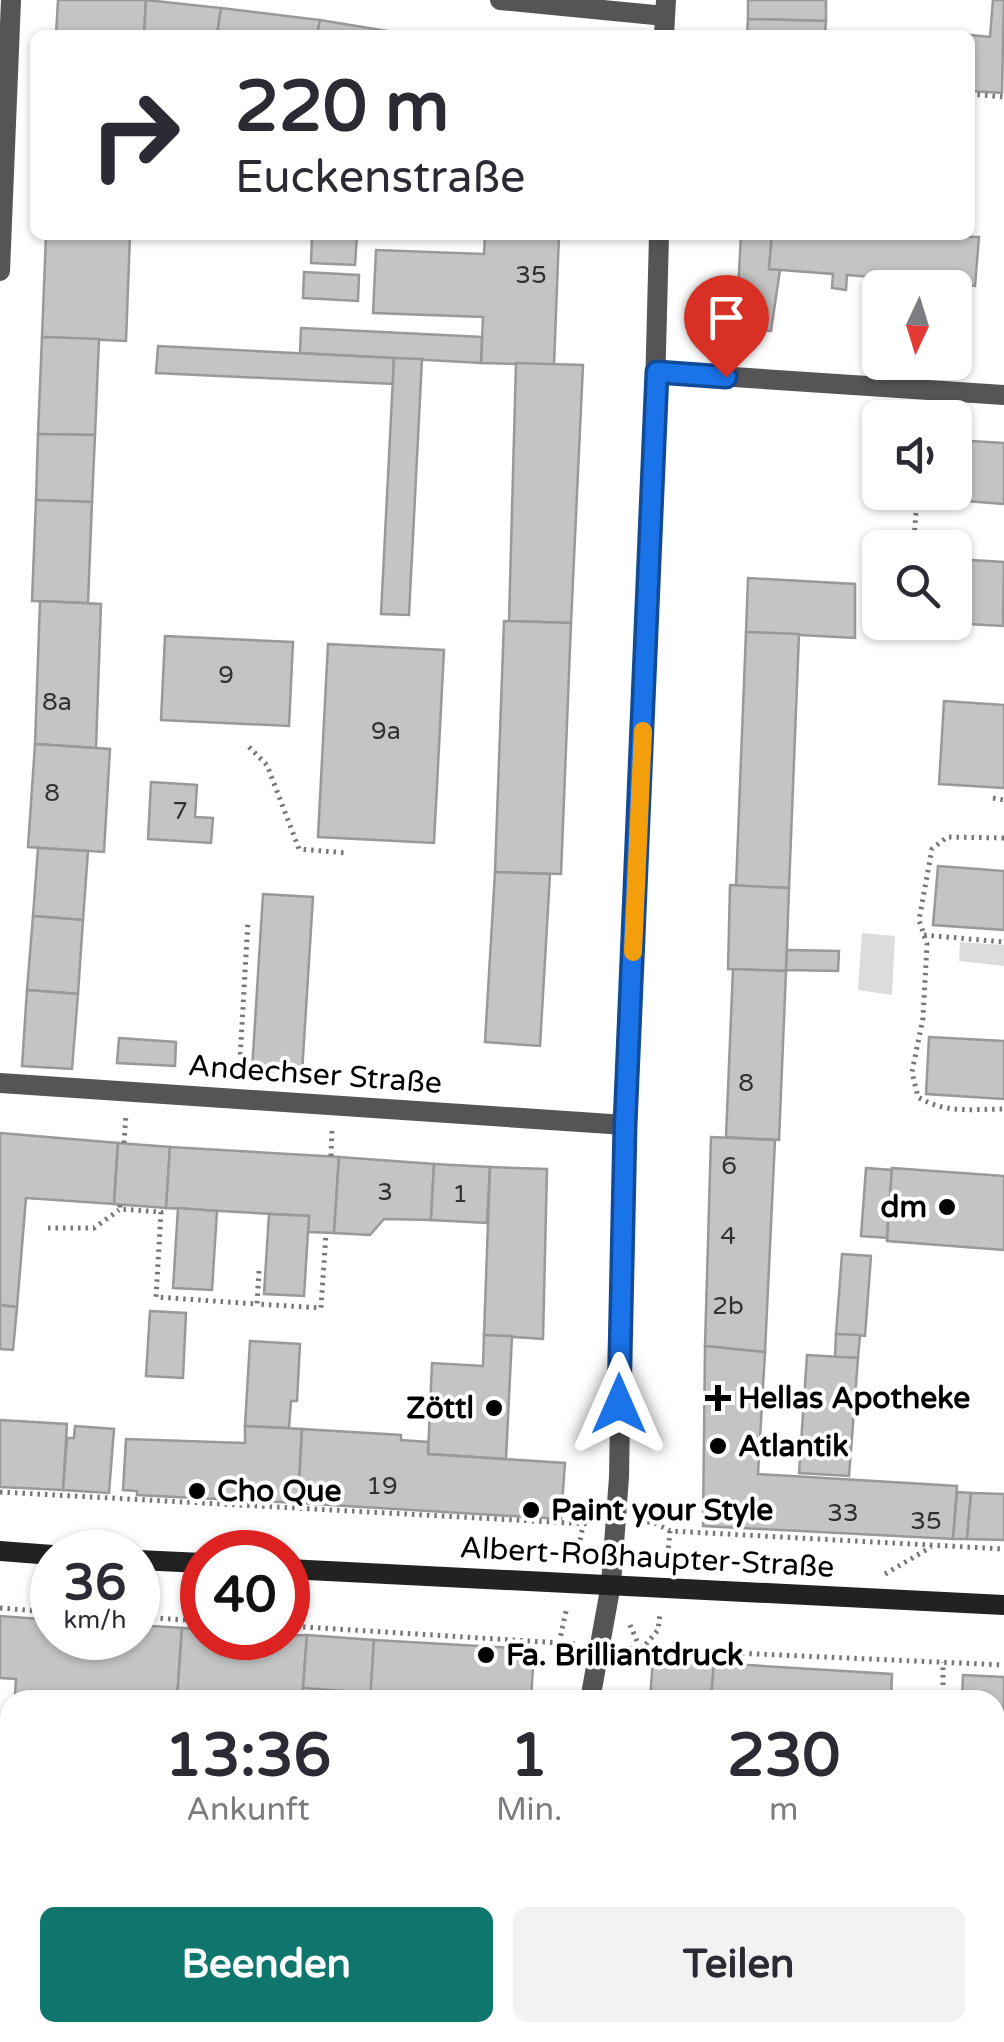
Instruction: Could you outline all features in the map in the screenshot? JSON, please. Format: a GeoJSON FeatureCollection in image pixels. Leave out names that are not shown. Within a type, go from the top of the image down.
{"type":"FeatureCollection","features":[{"type":"Feature","properties":{"kind":"main road"},"geometry":{"type":"LineString","coordinates":[[0,1552],[30,1554]]}},
{"type":"Feature","properties":{"kind":"main road","name":"Albert-Roßhaupter-Straße"},"geometry":{"type":"LineString","coordinates":[[310,1569],[1004,1606]]}},
{"type":"Feature","properties":{"kind":"street"},"geometry":{"type":"LineString","coordinates":[[0,271],[12,0]]}},
{"type":"Feature","properties":{"kind":"street"},"geometry":{"type":"LineString","coordinates":[[500,0],[665,17]]}},
{"type":"Feature","properties":{"kind":"street"},"geometry":{"type":"LineString","coordinates":[[592,1690],[611,1584],[619,1477],[625,1125],[657,372],[659,240]]}},
{"type":"Feature","properties":{"kind":"street"},"geometry":{"type":"LineString","coordinates":[[657,372],[1004,395]]}},
{"type":"Feature","properties":{"kind":"street","name":"Andechser Straße"},"geometry":{"type":"LineString","coordinates":[[0,1082],[625,1125]]}},
{"type":"Feature","properties":{"kind":"path"},"geometry":{"type":"LineString","coordinates":[[975,94],[1004,97]]}},
{"type":"Feature","properties":{"kind":"path"},"geometry":{"type":"LineString","coordinates":[[249,748],[267,765],[299,849],[346,852]]}},
{"type":"Feature","properties":{"kind":"path"},"geometry":{"type":"LineString","coordinates":[[993,798],[1004,800]]}},
{"type":"Feature","properties":{"kind":"path"},"geometry":{"type":"LineString","coordinates":[[1004,838],[947,836],[932,848],[920,900],[919,920],[927,944],[923,1018],[912,1072],[918,1097],[956,1110],[1004,1109]]}},
{"type":"Feature","properties":{"kind":"path"},"geometry":{"type":"LineString","coordinates":[[238,1099],[248,920]]}},
{"type":"Feature","properties":{"kind":"path"},"geometry":{"type":"LineString","coordinates":[[924,935],[1004,942]]}},
{"type":"Feature","properties":{"kind":"path"},"geometry":{"type":"LineString","coordinates":[[48,1228],[94,1228],[120,1207],[161,1212],[156,1298],[321,1308],[326,1233]]}},
{"type":"Feature","properties":{"kind":"path"},"geometry":{"type":"LineString","coordinates":[[257,1304],[259,1271]]}},
{"type":"Feature","properties":{"kind":"path","name":"Albert-Roßhaupter-Straße"},"geometry":{"type":"LineString","coordinates":[[0,1492],[596,1523]]}},
{"type":"Feature","properties":{"kind":"path","name":"Albert-Roßhaupter-Straße"},"geometry":{"type":"LineString","coordinates":[[670,1531],[1004,1549]]}},
{"type":"Feature","properties":{"kind":"path"},"geometry":{"type":"LineString","coordinates":[[0,1608],[30,1610]]}},
{"type":"Feature","properties":{"kind":"path"},"geometry":{"type":"LineString","coordinates":[[310,1627],[559,1643]]}},
{"type":"Feature","properties":{"kind":"path"},"geometry":{"type":"LineString","coordinates":[[641,1650],[1004,1664]]}},
{"type":"Feature","properties":{"kind":"path"},"geometry":{"type":"LineString","coordinates":[[943,1662],[943,1690]]}},
{"type":"Feature","properties":{"kind":"shaded area"},"geometry":{"type":"Polygon","coordinates":[[[862,933],[895,936],[892,995],[858,990],[862,933]]]}},
{"type":"Feature","properties":{"kind":"shaded area"},"geometry":{"type":"Polygon","coordinates":[[[960,942],[1004,945],[1004,966],[959,961],[960,942]]]}},
{"type":"Feature","properties":{"kind":"building"},"geometry":{"type":"Polygon","coordinates":[[[58,0],[146,0],[144,30],[56,30],[58,0]]]}},
{"type":"Feature","properties":{"kind":"building"},"geometry":{"type":"Polygon","coordinates":[[[146,0],[221,8],[218,30],[144,30],[146,0]]]}},
{"type":"Feature","properties":{"kind":"building"},"geometry":{"type":"Polygon","coordinates":[[[748,0],[826,0],[826,21],[748,19],[748,0]]]}},
{"type":"Feature","properties":{"kind":"building"},"geometry":{"type":"Polygon","coordinates":[[[993,0],[1004,0],[1002,93],[975,91],[975,36],[990,37],[993,0]]]}},
{"type":"Feature","properties":{"kind":"building"},"geometry":{"type":"Polygon","coordinates":[[[221,8],[320,20],[318,30],[218,30],[221,8]]]}},
{"type":"Feature","properties":{"kind":"building"},"geometry":{"type":"Polygon","coordinates":[[[748,19],[826,21],[825,30],[747,30],[748,19]]]}},
{"type":"Feature","properties":{"kind":"building"},"geometry":{"type":"Polygon","coordinates":[[[320,20],[381,30],[318,30],[320,20]]]}},
{"type":"Feature","properties":{"kind":"building"},"geometry":{"type":"Polygon","coordinates":[[[979,237],[975,286],[972,270],[862,270],[862,276],[847,275],[846,290],[832,288],[833,274],[769,269],[772,240],[979,237]]]}},
{"type":"Feature","properties":{"kind":"building"},"geometry":{"type":"Polygon","coordinates":[[[46,240],[130,240],[126,341],[42,337],[46,240]]]}},
{"type":"Feature","properties":{"kind":"building"},"geometry":{"type":"Polygon","coordinates":[[[312,240],[357,240],[355,265],[311,263],[312,240]]]}},
{"type":"Feature","properties":{"kind":"building"},"geometry":{"type":"Polygon","coordinates":[[[485,240],[559,240],[554,365],[481,363],[483,317],[373,313],[376,250],[484,254],[485,240]]]}},
{"type":"Feature","properties":{"kind":"building"},"geometry":{"type":"Polygon","coordinates":[[[741,240],[772,240],[769,269],[780,270],[771,331],[736,328],[741,240]]]}},
{"type":"Feature","properties":{"kind":"building"},"geometry":{"type":"Polygon","coordinates":[[[304,272],[359,275],[358,301],[303,298],[304,272]]]}},
{"type":"Feature","properties":{"kind":"building"},"geometry":{"type":"Polygon","coordinates":[[[301,328],[482,337],[481,363],[300,353],[301,328]]]}},
{"type":"Feature","properties":{"kind":"building"},"geometry":{"type":"Polygon","coordinates":[[[42,337],[99,339],[95,435],[38,434],[42,337]]]}},
{"type":"Feature","properties":{"kind":"building"},"geometry":{"type":"Polygon","coordinates":[[[158,346],[394,358],[393,384],[156,373],[158,346]]]}},
{"type":"Feature","properties":{"kind":"building"},"geometry":{"type":"Polygon","coordinates":[[[394,358],[422,359],[409,615],[381,614],[394,358]]]}},
{"type":"Feature","properties":{"kind":"building"},"geometry":{"type":"Polygon","coordinates":[[[516,363],[583,365],[571,623],[509,621],[516,363]]]}},
{"type":"Feature","properties":{"kind":"building"},"geometry":{"type":"Polygon","coordinates":[[[38,434],[95,435],[92,502],[36,500],[38,434]]]}},
{"type":"Feature","properties":{"kind":"building"},"geometry":{"type":"Polygon","coordinates":[[[972,441],[1004,443],[1004,504],[972,502],[972,441]]]}},
{"type":"Feature","properties":{"kind":"building"},"geometry":{"type":"Polygon","coordinates":[[[36,500],[92,502],[88,603],[32,601],[36,500]]]}},
{"type":"Feature","properties":{"kind":"building"},"geometry":{"type":"Polygon","coordinates":[[[972,560],[1004,562],[1003,626],[972,624],[972,560]]]}},
{"type":"Feature","properties":{"kind":"building"},"geometry":{"type":"Polygon","coordinates":[[[748,578],[855,584],[855,638],[746,632],[748,578]]]}},
{"type":"Feature","properties":{"kind":"building"},"geometry":{"type":"Polygon","coordinates":[[[40,601],[101,604],[96,748],[35,744],[40,601]]]}},
{"type":"Feature","properties":{"kind":"building"},"geometry":{"type":"Polygon","coordinates":[[[504,621],[571,623],[561,874],[495,872],[504,621]]]}},
{"type":"Feature","properties":{"kind":"building"},"geometry":{"type":"Polygon","coordinates":[[[746,632],[799,634],[789,888],[736,886],[746,632]]]}},
{"type":"Feature","properties":{"kind":"building"},"geometry":{"type":"Polygon","coordinates":[[[165,636],[293,642],[289,726],[161,720],[165,636]]]}},
{"type":"Feature","properties":{"kind":"building"},"geometry":{"type":"Polygon","coordinates":[[[328,644],[444,650],[434,843],[318,837],[328,644]]]}},
{"type":"Feature","properties":{"kind":"building"},"geometry":{"type":"Polygon","coordinates":[[[944,701],[1004,705],[1004,788],[939,784],[944,701]]]}},
{"type":"Feature","properties":{"kind":"building"},"geometry":{"type":"Polygon","coordinates":[[[35,744],[110,749],[104,852],[28,847],[35,744]]]}},
{"type":"Feature","properties":{"kind":"building"},"geometry":{"type":"Polygon","coordinates":[[[151,782],[197,785],[195,817],[213,818],[211,843],[148,839],[151,782]]]}},
{"type":"Feature","properties":{"kind":"building"},"geometry":{"type":"Polygon","coordinates":[[[38,848],[88,851],[83,920],[33,916],[38,848]]]}},
{"type":"Feature","properties":{"kind":"building"},"geometry":{"type":"Polygon","coordinates":[[[938,866],[1004,871],[1004,930],[933,925],[938,866]]]}},
{"type":"Feature","properties":{"kind":"building"},"geometry":{"type":"Polygon","coordinates":[[[495,872],[550,874],[540,1046],[485,1042],[495,872]]]}},
{"type":"Feature","properties":{"kind":"building"},"geometry":{"type":"Polygon","coordinates":[[[730,885],[789,888],[786,971],[728,969],[730,885]]]}},
{"type":"Feature","properties":{"kind":"building"},"geometry":{"type":"Polygon","coordinates":[[[263,894],[313,897],[302,1073],[252,1070],[263,894]]]}},
{"type":"Feature","properties":{"kind":"building"},"geometry":{"type":"Polygon","coordinates":[[[33,916],[83,920],[78,994],[27,990],[33,916]]]}},
{"type":"Feature","properties":{"kind":"building"},"geometry":{"type":"Polygon","coordinates":[[[787,950],[839,951],[838,971],[786,970],[787,950]]]}},
{"type":"Feature","properties":{"kind":"building"},"geometry":{"type":"Polygon","coordinates":[[[733,969],[786,971],[779,1140],[726,1137],[733,969]]]}},
{"type":"Feature","properties":{"kind":"building"},"geometry":{"type":"Polygon","coordinates":[[[27,990],[78,994],[72,1069],[22,1066],[27,990]]]}},
{"type":"Feature","properties":{"kind":"building"},"geometry":{"type":"Polygon","coordinates":[[[929,1037],[1004,1041],[1004,1099],[926,1094],[929,1037]]]}},
{"type":"Feature","properties":{"kind":"building"},"geometry":{"type":"Polygon","coordinates":[[[119,1038],[176,1042],[175,1066],[117,1063],[119,1038]]]}},
{"type":"Feature","properties":{"kind":"building"},"geometry":{"type":"Polygon","coordinates":[[[0,1133],[118,1143],[114,1204],[26,1198],[17,1307],[0,1305],[0,1133]]]}},
{"type":"Feature","properties":{"kind":"building"},"geometry":{"type":"Polygon","coordinates":[[[711,1137],[775,1140],[765,1352],[705,1346],[711,1137]]]}},
{"type":"Feature","properties":{"kind":"building"},"geometry":{"type":"Polygon","coordinates":[[[118,1143],[170,1147],[166,1208],[114,1204],[118,1143]]]}},
{"type":"Feature","properties":{"kind":"building"},"geometry":{"type":"Polygon","coordinates":[[[170,1147],[339,1157],[334,1233],[308,1232],[309,1216],[166,1208],[170,1147]]]}},
{"type":"Feature","properties":{"kind":"building"},"geometry":{"type":"Polygon","coordinates":[[[339,1157],[434,1164],[431,1220],[384,1219],[370,1235],[334,1233],[339,1157]]]}},
{"type":"Feature","properties":{"kind":"building"},"geometry":{"type":"Polygon","coordinates":[[[434,1164],[490,1167],[487,1223],[431,1220],[434,1164]]]}},
{"type":"Feature","properties":{"kind":"building"},"geometry":{"type":"Polygon","coordinates":[[[490,1167],[547,1169],[543,1339],[484,1335],[490,1167]]]}},
{"type":"Feature","properties":{"kind":"building"},"geometry":{"type":"Polygon","coordinates":[[[866,1168],[892,1170],[887,1238],[861,1236],[866,1168]]]}},
{"type":"Feature","properties":{"kind":"building","name":"dm"},"geometry":{"type":"Polygon","coordinates":[[[892,1168],[1004,1176],[1004,1250],[887,1241],[892,1168]]]}},
{"type":"Feature","properties":{"kind":"building"},"geometry":{"type":"Polygon","coordinates":[[[178,1208],[217,1211],[212,1290],[173,1288],[178,1208]]]}},
{"type":"Feature","properties":{"kind":"building"},"geometry":{"type":"Polygon","coordinates":[[[269,1214],[309,1216],[304,1296],[264,1294],[269,1214]]]}},
{"type":"Feature","properties":{"kind":"building"},"geometry":{"type":"Polygon","coordinates":[[[842,1254],[871,1256],[865,1336],[836,1334],[842,1254]]]}},
{"type":"Feature","properties":{"kind":"building"},"geometry":{"type":"Polygon","coordinates":[[[0,1305],[17,1307],[13,1350],[0,1349],[0,1305]]]}},
{"type":"Feature","properties":{"kind":"building"},"geometry":{"type":"Polygon","coordinates":[[[150,1311],[186,1313],[183,1378],[146,1376],[150,1311]]]}},
{"type":"Feature","properties":{"kind":"building"},"geometry":{"type":"Polygon","coordinates":[[[836,1334],[860,1335],[858,1358],[835,1357],[836,1334]]]}},
{"type":"Feature","properties":{"kind":"building"},"geometry":{"type":"Polygon","coordinates":[[[484,1335],[512,1336],[506,1459],[428,1454],[432,1363],[483,1366],[484,1335]]]}},
{"type":"Feature","properties":{"kind":"building"},"geometry":{"type":"Polygon","coordinates":[[[250,1341],[300,1344],[297,1401],[291,1401],[289,1428],[245,1426],[250,1341]]]}},
{"type":"Feature","properties":{"kind":"building"},"geometry":{"type":"Polygon","coordinates":[[[705,1346],[765,1352],[758,1474],[957,1486],[953,1539],[703,1526],[705,1346]]]}},
{"type":"Feature","properties":{"kind":"building"},"geometry":{"type":"Polygon","coordinates":[[[807,1355],[858,1358],[849,1476],[799,1473],[807,1355]]]}},
{"type":"Feature","properties":{"kind":"building"},"geometry":{"type":"Polygon","coordinates":[[[0,1420],[67,1424],[63,1490],[0,1487],[0,1420]]]}},
{"type":"Feature","properties":{"kind":"building"},"geometry":{"type":"Polygon","coordinates":[[[75,1426],[114,1429],[109,1493],[63,1490],[67,1438],[74,1438],[75,1426]]]}},
{"type":"Feature","properties":{"kind":"building"},"geometry":{"type":"Polygon","coordinates":[[[245,1426],[302,1429],[298,1503],[137,1495],[137,1491],[123,1490],[126,1439],[245,1443],[245,1426]]]}},
{"type":"Feature","properties":{"kind":"building"},"geometry":{"type":"Polygon","coordinates":[[[302,1429],[401,1435],[401,1440],[428,1442],[428,1454],[565,1463],[561,1519],[298,1503],[302,1429]]]}},
{"type":"Feature","properties":{"kind":"building"},"geometry":{"type":"Polygon","coordinates":[[[957,1492],[971,1493],[967,1539],[953,1539],[957,1492]]]}},
{"type":"Feature","properties":{"kind":"building"},"geometry":{"type":"Polygon","coordinates":[[[971,1493],[1004,1494],[1004,1540],[967,1539],[971,1493]]]}},
{"type":"Feature","properties":{"kind":"building"},"geometry":{"type":"Polygon","coordinates":[[[0,1616],[30,1618],[30,1660],[160,1660],[160,1626],[180,1628],[178,1690],[15,1690],[16,1679],[0,1678],[0,1616]]]}},
{"type":"Feature","properties":{"kind":"building"},"geometry":{"type":"Polygon","coordinates":[[[310,1635],[374,1640],[371,1690],[303,1688],[305,1660],[310,1660],[310,1635]]]}},
{"type":"Feature","properties":{"kind":"building"},"geometry":{"type":"Polygon","coordinates":[[[374,1640],[534,1649],[532,1690],[371,1690],[374,1640]]]}},
{"type":"Feature","properties":{"kind":"building"},"geometry":{"type":"Polygon","coordinates":[[[180,1657],[180,1660],[305,1660],[303,1690],[178,1690],[180,1657]]]}},
{"type":"Feature","properties":{"kind":"building"},"geometry":{"type":"Polygon","coordinates":[[[653,1658],[714,1663],[712,1690],[651,1690],[653,1658]]]}},
{"type":"Feature","properties":{"kind":"building"},"geometry":{"type":"Polygon","coordinates":[[[714,1663],[892,1674],[891,1690],[712,1690],[714,1663]]]}},
{"type":"Feature","properties":{"kind":"building"},"geometry":{"type":"Polygon","coordinates":[[[963,1675],[1004,1677],[1004,1690],[962,1690],[963,1675]]]}},
{"type":"Feature","properties":{"kind":"slow traffic"},"geometry":{"type":"LineString","coordinates":[[633,952],[643,731]]}},
{"type":"Feature","properties":{"kind":"place","name":"dm"},"geometry":{"type":"Point","coordinates":[947,1207]}},
{"type":"Feature","properties":{"kind":"place","name":"Hellas Apotheke"},"geometry":{"type":"Point","coordinates":[718,1398]}},
{"type":"Feature","properties":{"kind":"place","name":"Zöttl"},"geometry":{"type":"Point","coordinates":[494,1408]}},
{"type":"Feature","properties":{"kind":"place","name":"Atlantik"},"geometry":{"type":"Point","coordinates":[718,1446]}},
{"type":"Feature","properties":{"kind":"place","name":"Cho Que"},"geometry":{"type":"Point","coordinates":[197,1491]}},
{"type":"Feature","properties":{"kind":"place","name":"Paint your Style"},"geometry":{"type":"Point","coordinates":[531,1510]}},
{"type":"Feature","properties":{"kind":"place","name":"Fa. Brilliantdruck"},"geometry":{"type":"Point","coordinates":[486,1655]}},
{"type":"Feature","properties":{"kind":"route"},"geometry":{"type":"LineString","coordinates":[[619,1404],[625,1125],[657,372],[726,377]]}}]}
